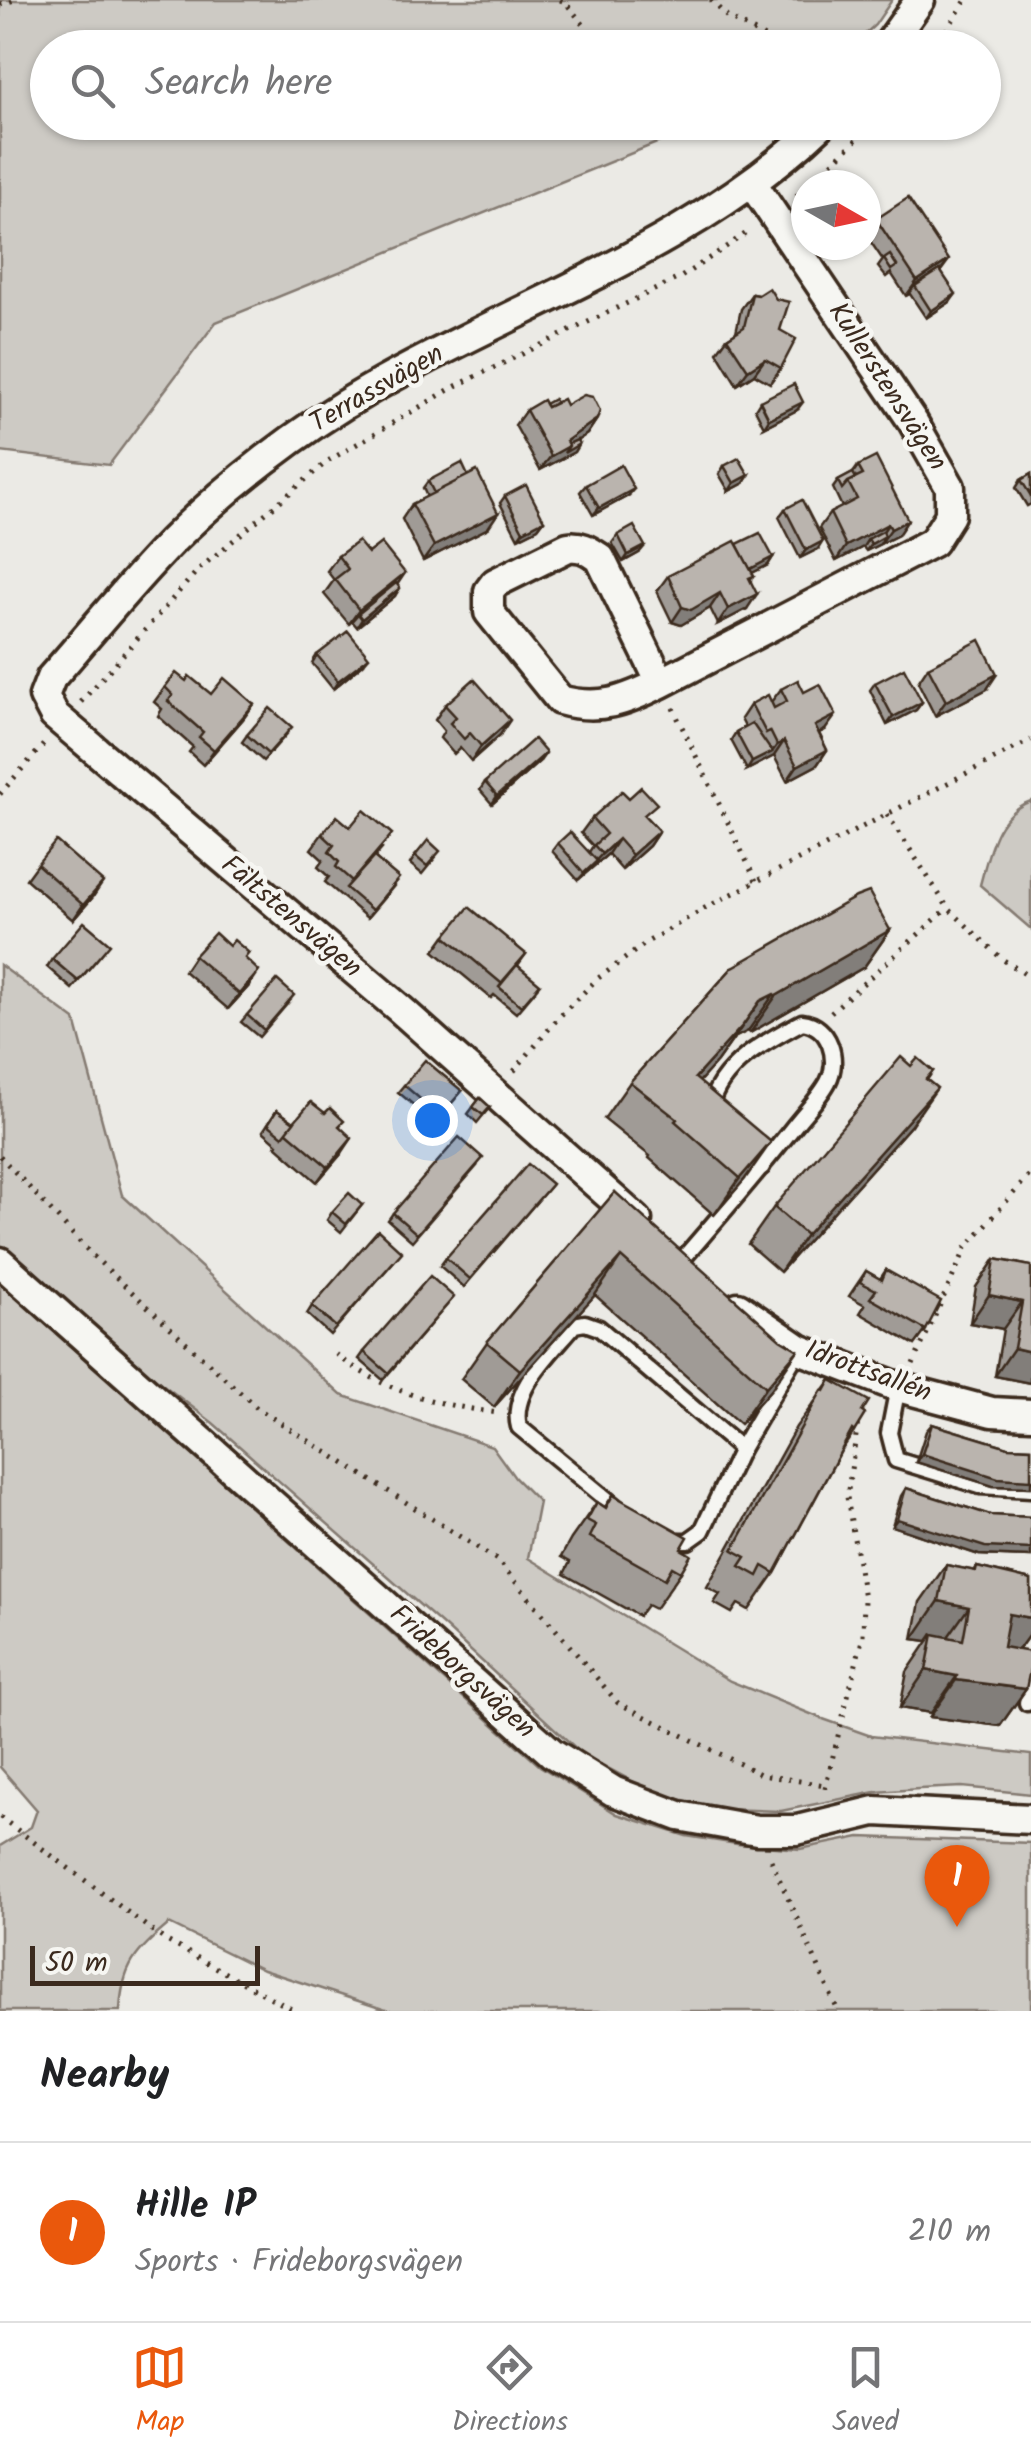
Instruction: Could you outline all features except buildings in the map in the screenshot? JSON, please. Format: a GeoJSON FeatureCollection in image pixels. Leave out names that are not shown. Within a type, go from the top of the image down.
{"type":"FeatureCollection","features":[{"type":"Feature","properties":{"kind":"street"},"geometry":{"type":"LineString","coordinates":[[899,30],[920,0]]}},
{"type":"Feature","properties":{"kind":"street","name":"Terrassvägen"},"geometry":{"type":"LineString","coordinates":[[63,722],[44,696],[51,678],[171,542],[298,436],[366,391],[648,250],[752,183],[803,140]]}},
{"type":"Feature","properties":{"kind":"street","name":"Kullerstensvägen"},"geometry":{"type":"LineString","coordinates":[[661,683],[600,558],[578,545],[495,583],[489,591],[488,612],[560,700],[598,707],[624,701],[661,683],[932,542],[950,515],[950,487],[912,422],[752,183]]}},
{"type":"Feature","properties":{"kind":"street","name":"Fältstensvägen"},"geometry":{"type":"LineString","coordinates":[[63,722],[496,1092]]}},
{"type":"Feature","properties":{"kind":"street","name":"Idrottsallén"},"geometry":{"type":"LineString","coordinates":[[496,1092],[682,1260],[800,1350],[902,1388],[992,1412],[1031,1414]]}},
{"type":"Feature","properties":{"kind":"street","name":"Frideborgsvägen"},"geometry":{"type":"LineString","coordinates":[[0,1262],[552,1753],[614,1791],[679,1816],[757,1830],[797,1830],[875,1811],[1031,1819]]}},
{"type":"Feature","properties":{"kind":"lane"},"geometry":{"type":"LineString","coordinates":[[682,1260],[829,1081],[833,1047],[815,1026],[802,1022],[742,1060],[718,1086],[711,1102],[711,1121]]}},
{"type":"Feature","properties":{"kind":"lane"},"geometry":{"type":"LineString","coordinates":[[732,1142],[762,1167]]}},
{"type":"Feature","properties":{"kind":"lane"},"geometry":{"type":"LineString","coordinates":[[638,1525],[519,1426],[516,1414],[532,1378],[574,1325],[584,1323],[600,1328],[742,1449]]}},
{"type":"Feature","properties":{"kind":"lane"},"geometry":{"type":"LineString","coordinates":[[653,1537],[674,1543],[688,1541],[702,1532],[742,1449],[800,1350]]}},
{"type":"Feature","properties":{"kind":"lane"},"geometry":{"type":"LineString","coordinates":[[902,1388],[889,1434],[896,1460],[980,1486],[1031,1489]]}},
{"type":"Feature","properties":{"kind":"lane"},"geometry":{"type":"LineString","coordinates":[[1027,1703],[1031,1681]]}},
{"type":"Feature","properties":{"kind":"path"},"geometry":{"type":"LineString","coordinates":[[0,4],[15,0]]}},
{"type":"Feature","properties":{"kind":"path"},"geometry":{"type":"LineString","coordinates":[[560,0],[589,30]]}},
{"type":"Feature","properties":{"kind":"path"},"geometry":{"type":"LineString","coordinates":[[710,0],[727,17],[751,30]]}},
{"type":"Feature","properties":{"kind":"path"},"geometry":{"type":"LineString","coordinates":[[947,30],[966,0]]}},
{"type":"Feature","properties":{"kind":"path"},"geometry":{"type":"LineString","coordinates":[[824,170],[856,140]]}},
{"type":"Feature","properties":{"kind":"path"},"geometry":{"type":"LineString","coordinates":[[0,794],[200,569],[328,461],[452,388],[681,277],[791,200]]}},
{"type":"Feature","properties":{"kind":"path"},"geometry":{"type":"LineString","coordinates":[[661,683],[757,883]]}},
{"type":"Feature","properties":{"kind":"path"},"geometry":{"type":"LineString","coordinates":[[496,1092],[559,1017],[598,980],[649,942],[1031,740]]}},
{"type":"Feature","properties":{"kind":"path"},"geometry":{"type":"LineString","coordinates":[[887,814],[948,908],[1002,958],[1031,978]]}},
{"type":"Feature","properties":{"kind":"path"},"geometry":{"type":"LineString","coordinates":[[815,1026],[948,908]]}},
{"type":"Feature","properties":{"kind":"path"},"geometry":{"type":"LineString","coordinates":[[0,1156],[92,1255],[257,1408],[497,1560],[618,1703],[762,1775],[825,1785]]}},
{"type":"Feature","properties":{"kind":"path"},"geometry":{"type":"LineString","coordinates":[[902,1388],[916,1350],[966,1248],[1031,1173]]}},
{"type":"Feature","properties":{"kind":"path"},"geometry":{"type":"LineString","coordinates":[[336,1354],[358,1372],[406,1394],[468,1409],[516,1414]]}},
{"type":"Feature","properties":{"kind":"path"},"geometry":{"type":"LineString","coordinates":[[826,1822],[825,1785],[864,1636],[864,1598],[847,1497],[869,1375]]}},
{"type":"Feature","properties":{"kind":"path"},"geometry":{"type":"LineString","coordinates":[[0,1817],[165,1940],[294,2011]]}},
{"type":"Feature","properties":{"kind":"path"},"geometry":{"type":"LineString","coordinates":[[757,1830],[838,2011]]}},
{"type":"Feature","properties":{"kind":"shaded area"},"geometry":{"type":"Polygon","coordinates":[[[0,0],[892,0],[870,30],[30,30],[30,140],[664,140],[216,322],[109,465],[0,452],[0,0]]]}},
{"type":"Feature","properties":{"kind":"shaded area"},"geometry":{"type":"Polygon","coordinates":[[[1031,801],[1031,929],[980,885],[1001,824],[1031,801]]]}},
{"type":"Feature","properties":{"kind":"shaded area"},"geometry":{"type":"Polygon","coordinates":[[[0,965],[75,1020],[122,1195],[341,1395],[492,1446],[539,1502],[528,1558],[730,1681],[823,1719],[871,1736],[1031,1755],[1031,1794],[962,1787],[919,1789],[876,1792],[781,1811],[724,1809],[656,1794],[582,1754],[445,1627],[213,1423],[85,1325],[0,1248],[0,965]]]}},
{"type":"Feature","properties":{"kind":"shaded area"},"geometry":{"type":"Polygon","coordinates":[[[0,1283],[540,1766],[617,1814],[686,1836],[800,1849],[860,1837],[1031,1843],[1031,2011],[389,2011],[263,1970],[169,1924],[133,1961],[124,1982],[120,2011],[0,2011],[0,1846],[31,1827],[37,1810],[0,1767],[0,1283]]]}},
{"type":"Feature","properties":{"kind":"place","name":"Hille IP"},"geometry":{"type":"Point","coordinates":[957,1927]}}]}
